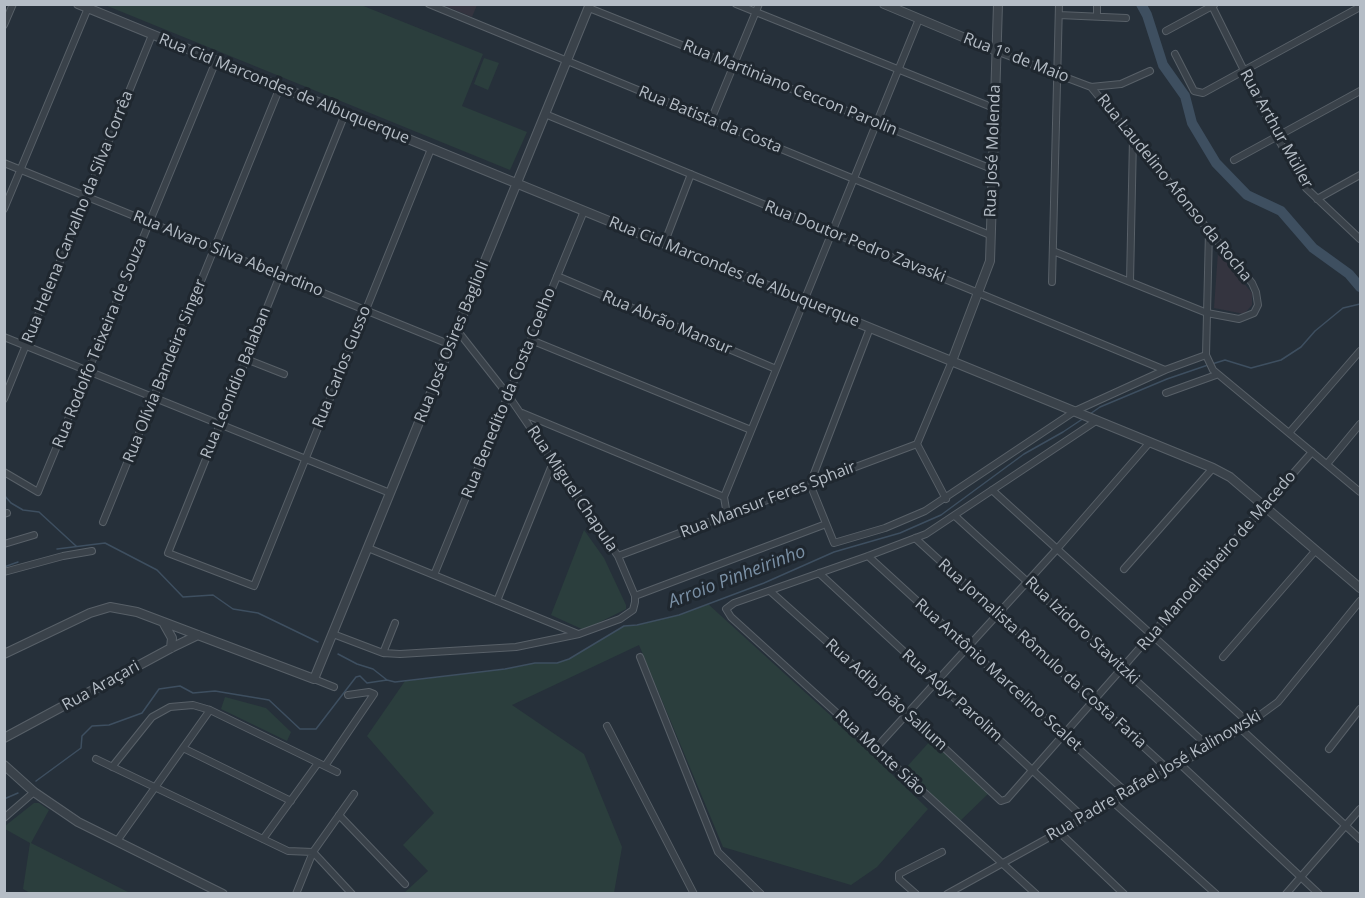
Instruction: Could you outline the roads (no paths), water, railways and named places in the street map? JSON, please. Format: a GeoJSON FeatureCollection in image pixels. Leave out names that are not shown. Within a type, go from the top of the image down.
{"type":"FeatureCollection","features":[{"type":"Feature","properties":{"kind":"street"},"geometry":{"type":"LineString","coordinates":[[4,25],[13,4]]}},
{"type":"Feature","properties":{"kind":"street","name":"Rua Cid Marcondes de Albuquerque"},"geometry":{"type":"LineString","coordinates":[[78,4],[1213,468],[1230,477],[1360,588]]}},
{"type":"Feature","properties":{"kind":"street","name":"Rua Batista da Costa"},"geometry":{"type":"LineString","coordinates":[[429,4],[990,235]]}},
{"type":"Feature","properties":{"kind":"street"},"geometry":{"type":"LineString","coordinates":[[736,4],[994,108]]}},
{"type":"Feature","properties":{"kind":"street"},"geometry":{"type":"LineString","coordinates":[[711,120],[759,4]]}},
{"type":"Feature","properties":{"kind":"street","name":"Rua 1º de Maio"},"geometry":{"type":"LineString","coordinates":[[884,4],[996,51],[1091,87],[1121,84],[1150,71]]}},
{"type":"Feature","properties":{"kind":"street","name":"Rua José Molenda"},"geometry":{"type":"LineString","coordinates":[[978,292],[990,261],[998,4]]}},
{"type":"Feature","properties":{"kind":"street"},"geometry":{"type":"LineString","coordinates":[[1052,282],[1059,4]]}},
{"type":"Feature","properties":{"kind":"street"},"geometry":{"type":"LineString","coordinates":[[1096,16],[1097,4]]}},
{"type":"Feature","properties":{"kind":"street"},"geometry":{"type":"LineString","coordinates":[[1167,31],[1213,5]]}},
{"type":"Feature","properties":{"kind":"street","name":"Rua Arthur Müller"},"geometry":{"type":"LineString","coordinates":[[1213,5],[1277,137],[1305,188],[1360,239]]}},
{"type":"Feature","properties":{"kind":"street","name":"Rua José Osires Baglioli"},"geometry":{"type":"LineString","coordinates":[[314,679],[589,6]]}},
{"type":"Feature","properties":{"kind":"street","name":"Rua Martiniano Ceccon Parolin"},"geometry":{"type":"LineString","coordinates":[[589,6],[992,169]]}},
{"type":"Feature","properties":{"kind":"street"},"geometry":{"type":"LineString","coordinates":[[1175,54],[1194,91],[1203,93],[1360,7]]}},
{"type":"Feature","properties":{"kind":"street"},"geometry":{"type":"LineString","coordinates":[[4,209],[88,9]]}},
{"type":"Feature","properties":{"kind":"street"},"geometry":{"type":"LineString","coordinates":[[1059,15],[1126,18]]}},
{"type":"Feature","properties":{"kind":"street"},"geometry":{"type":"LineString","coordinates":[[727,515],[724,497],[919,19]]}},
{"type":"Feature","properties":{"kind":"street","name":"Rua Helena Carvalho da Silva Corrêa"},"geometry":{"type":"LineString","coordinates":[[4,399],[152,35]]}},
{"type":"Feature","properties":{"kind":"street","name":"Rua Rodolfo Teixeira de Souza"},"geometry":{"type":"LineString","coordinates":[[4,472],[38,492],[216,61]]}},
{"type":"Feature","properties":{"kind":"street","name":"Rua Olívia Bandeira Singer"},"geometry":{"type":"LineString","coordinates":[[104,522],[280,87]]}},
{"type":"Feature","properties":{"kind":"street","name":"Rua Laudelino Afonso da Rocha"},"geometry":{"type":"LineString","coordinates":[[1053,251],[1207,313],[1233,319],[1244,318],[1254,313],[1258,301],[1252,283],[1091,87]]}},
{"type":"Feature","properties":{"kind":"street"},"geometry":{"type":"LineString","coordinates":[[1234,160],[1360,91]]}},
{"type":"Feature","properties":{"kind":"street","name":"Rua Leonídio Balaban"},"geometry":{"type":"LineString","coordinates":[[254,586],[168,553],[345,114]]}},
{"type":"Feature","properties":{"kind":"street","name":"Rua Doutor Pedro Zavaski"},"geometry":{"type":"LineString","coordinates":[[545,114],[1165,370]]}},
{"type":"Feature","properties":{"kind":"street"},"geometry":{"type":"LineString","coordinates":[[1130,282],[1133,138]]}},
{"type":"Feature","properties":{"kind":"street","name":"Rua Carlos Gusso"},"geometry":{"type":"LineString","coordinates":[[254,586],[431,149]]}},
{"type":"Feature","properties":{"kind":"street","name":"Rua Alvaro Silva Abelardino"},"geometry":{"type":"LineString","coordinates":[[4,163],[451,345]]}},
{"type":"Feature","properties":{"kind":"street"},"geometry":{"type":"LineString","coordinates":[[664,244],[691,174]]}},
{"type":"Feature","properties":{"kind":"street"},"geometry":{"type":"LineString","coordinates":[[1317,199],[1360,175]]}},
{"type":"Feature","properties":{"kind":"street","name":"Rua Benedito da Costa Coelho"},"geometry":{"type":"LineString","coordinates":[[434,575],[584,211]]}},
{"type":"Feature","properties":{"kind":"street"},"geometry":{"type":"LineString","coordinates":[[1353,232],[1360,228]]}},
{"type":"Feature","properties":{"kind":"street"},"geometry":{"type":"LineString","coordinates":[[1209,231],[1207,358],[1215,373],[1360,492]]}},
{"type":"Feature","properties":{"kind":"street","name":"Rua Abrão Mansur"},"geometry":{"type":"LineString","coordinates":[[557,276],[776,369]]}},
{"type":"Feature","properties":{"kind":"street"},"geometry":{"type":"LineString","coordinates":[[946,499],[918,444],[978,292]]}},
{"type":"Feature","properties":{"kind":"street"},"geometry":{"type":"LineString","coordinates":[[870,328],[810,484],[834,543],[885,528],[926,511],[996,462],[1077,412],[1165,370],[1207,358]]}},
{"type":"Feature","properties":{"kind":"street","name":"Rua Miguel Chapula"},"geometry":{"type":"LineString","coordinates":[[457,330],[521,412],[554,460],[618,556],[635,596]]}},
{"type":"Feature","properties":{"kind":"street"},"geometry":{"type":"LineString","coordinates":[[4,337],[390,493]]}},
{"type":"Feature","properties":{"kind":"street"},"geometry":{"type":"LineString","coordinates":[[531,340],[751,430]]}},
{"type":"Feature","properties":{"kind":"street"},"geometry":{"type":"LineString","coordinates":[[1289,433],[1360,351]]}},
{"type":"Feature","properties":{"kind":"street"},"geometry":{"type":"LineString","coordinates":[[246,359],[284,374]]}},
{"type":"Feature","properties":{"kind":"street"},"geometry":{"type":"LineString","coordinates":[[1166,393],[1215,373]]}},
{"type":"Feature","properties":{"kind":"street"},"geometry":{"type":"LineString","coordinates":[[521,412],[724,497]]}},
{"type":"Feature","properties":{"kind":"street"},"geometry":{"type":"LineString","coordinates":[[770,591],[926,534],[1095,420]]}},
{"type":"Feature","properties":{"kind":"street"},"geometry":{"type":"LineString","coordinates":[[1326,464],[1360,424]]}},
{"type":"Feature","properties":{"kind":"street"},"geometry":{"type":"LineString","coordinates":[[876,748],[1057,549],[1150,442]]}},
{"type":"Feature","properties":{"kind":"street","name":"Rua Mansur Feres Sphair"},"geometry":{"type":"LineString","coordinates":[[618,556],[918,444]]}},
{"type":"Feature","properties":{"kind":"street","name":"Rua Manoel Ribeiro de Macedo"},"geometry":{"type":"LineString","coordinates":[[1001,801],[1007,799],[1033,770],[1312,452]]}},
{"type":"Feature","properties":{"kind":"street"},"geometry":{"type":"LineString","coordinates":[[497,601],[554,460]]}},
{"type":"Feature","properties":{"kind":"street"},"geometry":{"type":"LineString","coordinates":[[1124,569],[1213,468]]}},
{"type":"Feature","properties":{"kind":"street"},"geometry":{"type":"LineString","coordinates":[[992,490],[1249,723]]}},
{"type":"Feature","properties":{"kind":"street","name":"Rua Izidoro Stavitzki"},"geometry":{"type":"LineString","coordinates":[[955,516],[1209,747]]}},
{"type":"Feature","properties":{"kind":"street"},"geometry":{"type":"LineString","coordinates":[[333,634],[382,653],[400,654],[516,647],[579,634],[620,619],[633,610],[636,602],[635,596],[826,525]]}},
{"type":"Feature","properties":{"kind":"street"},"geometry":{"type":"LineString","coordinates":[[4,544],[34,535]]}},
{"type":"Feature","properties":{"kind":"street","name":"Rua Jornalista Rômulo da Costa Faria"},"geometry":{"type":"LineString","coordinates":[[915,538],[1169,770]]}},
{"type":"Feature","properties":{"kind":"street"},"geometry":{"type":"LineString","coordinates":[[368,548],[579,634]]}},
{"type":"Feature","properties":{"kind":"street"},"geometry":{"type":"LineString","coordinates":[[1223,657],[1316,550]]}},
{"type":"Feature","properties":{"kind":"street"},"geometry":{"type":"LineString","coordinates":[[4,572],[63,556],[92,551]]}},
{"type":"Feature","properties":{"kind":"street","name":"Rua Antônio Marcelino Scalet"},"geometry":{"type":"LineString","coordinates":[[868,556],[1128,794]]}},
{"type":"Feature","properties":{"kind":"street","name":"Rua Adyr Parolim"},"geometry":{"type":"LineString","coordinates":[[819,573],[1084,818]]}},
{"type":"Feature","properties":{"kind":"street","name":"Rua Monte Sião"},"geometry":{"type":"LineString","coordinates":[[770,591],[734,603],[726,609],[731,617],[1036,894]]}},
{"type":"Feature","properties":{"kind":"street","name":"Rua Adib João Sallum"},"geometry":{"type":"LineString","coordinates":[[770,591],[907,713],[1001,801]]}},
{"type":"Feature","properties":{"kind":"street","name":"Rua Padre Rafael José Kalinowski"},"geometry":{"type":"LineString","coordinates":[[947,894],[1241,729],[1278,702],[1360,601]]}},
{"type":"Feature","properties":{"kind":"street"},"geometry":{"type":"LineString","coordinates":[[4,654],[90,613],[110,607],[137,612],[334,687]]}},
{"type":"Feature","properties":{"kind":"street"},"geometry":{"type":"LineString","coordinates":[[162,621],[172,638],[171,648]]}},
{"type":"Feature","properties":{"kind":"street"},"geometry":{"type":"LineString","coordinates":[[382,653],[395,623]]}},
{"type":"Feature","properties":{"kind":"street","name":"Rua Araçari"},"geometry":{"type":"LineString","coordinates":[[4,738],[198,635]]}},
{"type":"Feature","properties":{"kind":"street"},"geometry":{"type":"LineString","coordinates":[[640,657],[718,852],[755,892]]}},
{"type":"Feature","properties":{"kind":"street"},"geometry":{"type":"LineString","coordinates":[[263,839],[374,694],[369,692],[348,695]]}},
{"type":"Feature","properties":{"kind":"street"},"geometry":{"type":"LineString","coordinates":[[112,767],[144,724],[160,711],[180,705],[193,705],[210,710],[337,772]]}},
{"type":"Feature","properties":{"kind":"street"},"geometry":{"type":"LineString","coordinates":[[1329,749],[1360,709]]}},
{"type":"Feature","properties":{"kind":"street"},"geometry":{"type":"LineString","coordinates":[[117,841],[210,710]]}},
{"type":"Feature","properties":{"kind":"street"},"geometry":{"type":"LineString","coordinates":[[607,726],[694,894]]}},
{"type":"Feature","properties":{"kind":"street"},"geometry":{"type":"LineString","coordinates":[[1241,729],[1360,839]]}},
{"type":"Feature","properties":{"kind":"street"},"geometry":{"type":"LineString","coordinates":[[183,748],[291,801]]}},
{"type":"Feature","properties":{"kind":"street"},"geometry":{"type":"LineString","coordinates":[[96,759],[288,852],[313,852],[352,894]]}},
{"type":"Feature","properties":{"kind":"street"},"geometry":{"type":"LineString","coordinates":[[1180,764],[1320,894]]}},
{"type":"Feature","properties":{"kind":"street"},"geometry":{"type":"LineString","coordinates":[[4,765],[34,792],[78,822],[223,894]]}},
{"type":"Feature","properties":{"kind":"street"},"geometry":{"type":"LineString","coordinates":[[4,818],[34,792]]}},
{"type":"Feature","properties":{"kind":"street"},"geometry":{"type":"LineString","coordinates":[[296,894],[313,852],[354,794]]}},
{"type":"Feature","properties":{"kind":"street"},"geometry":{"type":"LineString","coordinates":[[1113,802],[1216,894]]}},
{"type":"Feature","properties":{"kind":"street"},"geometry":{"type":"LineString","coordinates":[[1286,894],[1360,809]]}},
{"type":"Feature","properties":{"kind":"street"},"geometry":{"type":"LineString","coordinates":[[339,816],[405,884]]}},
{"type":"Feature","properties":{"kind":"street"},"geometry":{"type":"LineString","coordinates":[[1059,832],[1124,894]]}},
{"type":"Feature","properties":{"kind":"street"},"geometry":{"type":"LineString","coordinates":[[916,894],[899,879],[899,874],[942,852]]}},
{"type":"Feature","properties":{"kind":"waterway"},"geometry":{"type":"LineString","coordinates":[[1141,4],[1147,15],[1163,65],[1185,96],[1192,123],[1216,163],[1247,195],[1281,211],[1313,248],[1349,274],[1360,287]]}},
{"type":"Feature","properties":{"kind":"waterway","name":"Arroio Pinheirinho"},"geometry":{"type":"LineString","coordinates":[[1212,364],[1225,360],[1251,368],[1281,360],[1301,347],[1315,331],[1343,308],[1360,304]]}},
{"type":"Feature","properties":{"kind":"waterway","name":"Arroio Pinheirinho"},"geometry":{"type":"LineString","coordinates":[[1090,414],[1100,407],[1167,379],[1208,365]]}},
{"type":"Feature","properties":{"kind":"waterway","name":"Arroio Pinheirinho"},"geometry":{"type":"LineString","coordinates":[[36,781],[81,748],[82,736],[92,726],[109,725],[142,713],[159,689],[180,686],[193,693],[215,691],[269,700],[300,729],[316,729],[356,677],[360,676],[367,683],[387,680],[395,682],[505,669],[535,663],[557,663],[569,659],[624,626],[679,615],[764,583],[834,552],[900,533],[941,515],[1024,454],[1084,418]]}},
{"type":"Feature","properties":{"kind":"waterway"},"geometry":{"type":"LineString","coordinates":[[4,495],[11,503],[23,510],[39,512],[76,546]]}},
{"type":"Feature","properties":{"kind":"waterway"},"geometry":{"type":"LineString","coordinates":[[57,549],[105,543],[157,570],[183,597],[213,595],[233,609],[258,613],[318,642]]}},
{"type":"Feature","properties":{"kind":"waterway"},"geometry":{"type":"LineString","coordinates":[[4,567],[18,562]]}},
{"type":"Feature","properties":{"kind":"waterway"},"geometry":{"type":"LineString","coordinates":[[338,654],[373,669],[387,680]]}},
{"type":"Feature","properties":{"kind":"waterway","name":"Arroio Pinheirinho"},"geometry":{"type":"LineString","coordinates":[[4,799],[18,793]]}}]}
